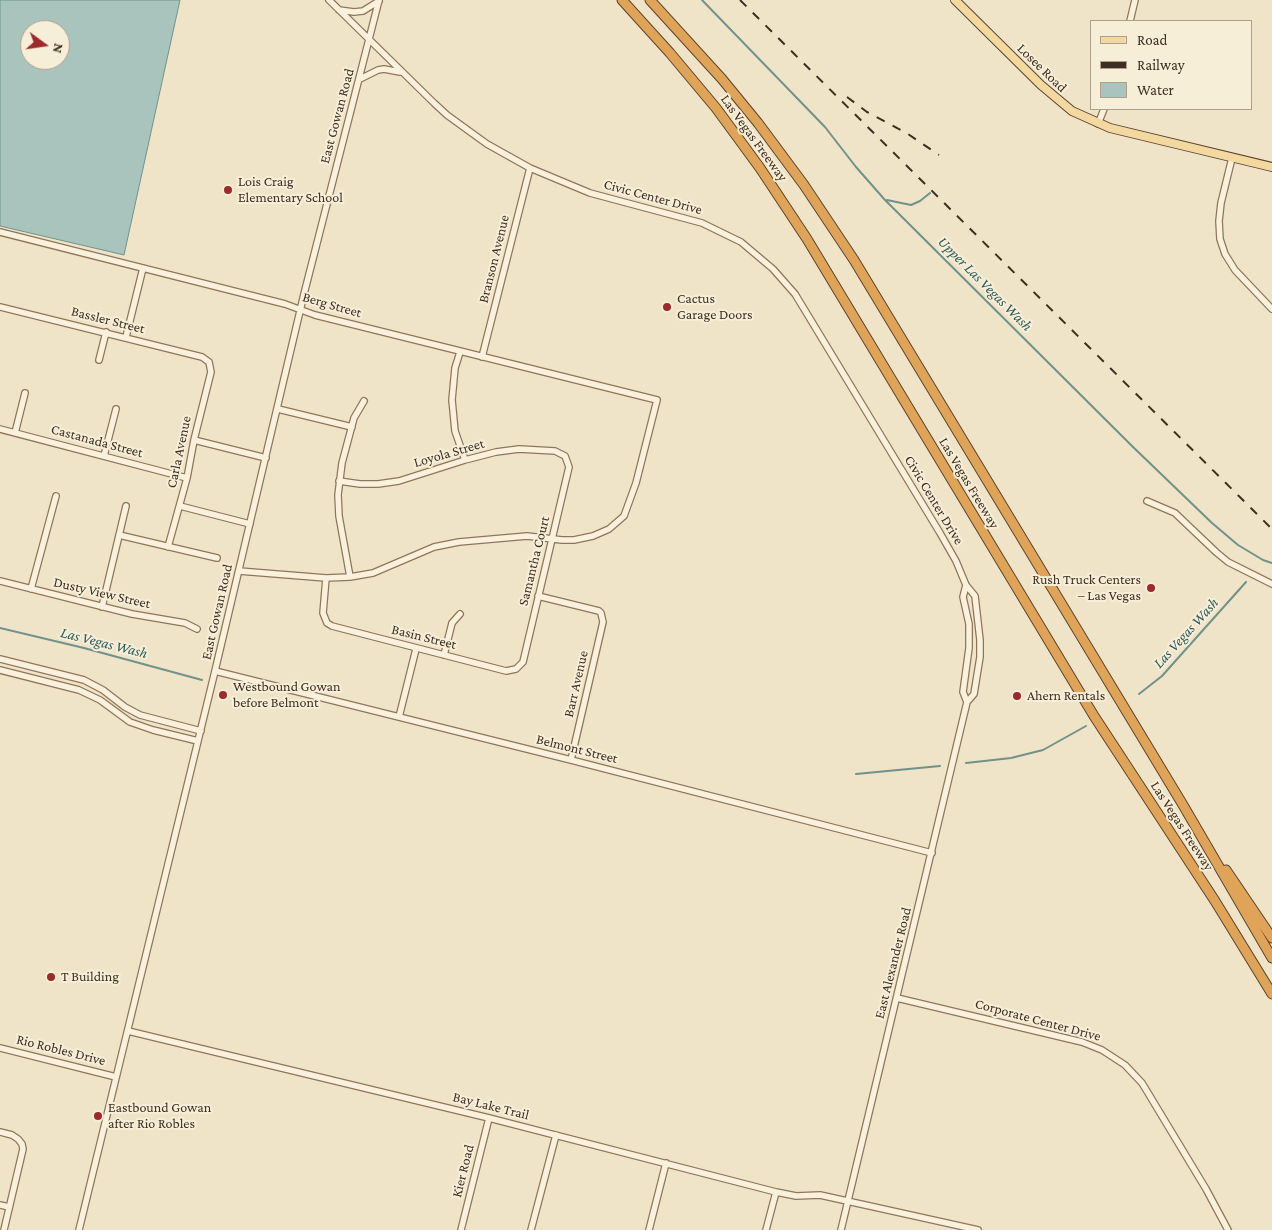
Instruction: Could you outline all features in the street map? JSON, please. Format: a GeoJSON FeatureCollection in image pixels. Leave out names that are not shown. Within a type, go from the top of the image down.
{"type":"FeatureCollection","features":[{"type":"Feature","properties":{"kind":"highway","name":"Las Vegas Freeway"},"geometry":{"type":"LineString","coordinates":[[622,0],[716,108],[760,168],[807,239],[1094,716],[1215,901],[1272,994]]}},
{"type":"Feature","properties":{"kind":"highway","name":"Las Vegas Freeway"},"geometry":{"type":"LineString","coordinates":[[650,0],[722,79],[758,123],[804,185],[854,260],[1183,805],[1272,958]]}},
{"type":"Feature","properties":{"kind":"highway"},"geometry":{"type":"LineString","coordinates":[[1183,805],[1272,938]]}},
{"type":"Feature","properties":{"kind":"main road","name":"Losee Road"},"geometry":{"type":"LineString","coordinates":[[956,0],[1041,85],[1072,111],[1098,124],[1116,130],[1272,167]]}},
{"type":"Feature","properties":{"kind":"street","name":"Civic Center Drive"},"geometry":{"type":"LineString","coordinates":[[329,0],[447,115],[486,144],[530,168],[590,193],[702,223],[741,242],[773,269],[799,302],[940,533],[956,561],[966,585]]}},
{"type":"Feature","properties":{"kind":"street"},"geometry":{"type":"LineString","coordinates":[[339,10],[363,11],[379,0]]}},
{"type":"Feature","properties":{"kind":"street","name":"East Gowan Road"},"geometry":{"type":"LineString","coordinates":[[79,1230],[239,571],[300,309],[379,0]]}},
{"type":"Feature","properties":{"kind":"street"},"geometry":{"type":"LineString","coordinates":[[1130,20],[1135,0]]}},
{"type":"Feature","properties":{"kind":"street"},"geometry":{"type":"LineString","coordinates":[[360,79],[384,69],[402,73]]}},
{"type":"Feature","properties":{"kind":"street"},"geometry":{"type":"LineString","coordinates":[[1098,124],[1104,110]]}},
{"type":"Feature","properties":{"kind":"street"},"geometry":{"type":"LineString","coordinates":[[1232,158],[1221,203],[1220,239],[1225,254],[1235,270],[1272,309]]}},
{"type":"Feature","properties":{"kind":"street","name":"Branson Avenue"},"geometry":{"type":"LineString","coordinates":[[482,357],[530,168]]}},
{"type":"Feature","properties":{"kind":"street","name":"Berg Street"},"geometry":{"type":"LineString","coordinates":[[0,232],[300,309],[315,315],[657,400],[636,483],[624,516],[609,528],[593,536],[574,540],[552,538]]}},
{"type":"Feature","properties":{"kind":"street"},"geometry":{"type":"LineString","coordinates":[[126,338],[144,268]]}},
{"type":"Feature","properties":{"kind":"street","name":"Bassler Street"},"geometry":{"type":"LineString","coordinates":[[0,307],[202,357],[209,362]]}},
{"type":"Feature","properties":{"kind":"street"},"geometry":{"type":"LineString","coordinates":[[99,360],[106,332]]}},
{"type":"Feature","properties":{"kind":"street"},"geometry":{"type":"LineString","coordinates":[[460,352],[455,368],[452,400],[455,431],[465,460]]}},
{"type":"Feature","properties":{"kind":"street","name":"Carla Avenue"},"geometry":{"type":"LineString","coordinates":[[168,547],[187,478],[194,440],[211,372],[209,362]]}},
{"type":"Feature","properties":{"kind":"street"},"geometry":{"type":"LineString","coordinates":[[15,433],[25,393]]}},
{"type":"Feature","properties":{"kind":"street"},"geometry":{"type":"LineString","coordinates":[[350,577],[339,516],[339,481],[354,418],[364,401]]}},
{"type":"Feature","properties":{"kind":"street"},"geometry":{"type":"LineString","coordinates":[[278,408],[352,427]]}},
{"type":"Feature","properties":{"kind":"street"},"geometry":{"type":"LineString","coordinates":[[104,456],[116,409]]}},
{"type":"Feature","properties":{"kind":"street","name":"Castanada Street"},"geometry":{"type":"LineString","coordinates":[[0,429],[187,478]]}},
{"type":"Feature","properties":{"kind":"street"},"geometry":{"type":"LineString","coordinates":[[194,440],[266,458]]}},
{"type":"Feature","properties":{"kind":"street","name":"Loyola Street"},"geometry":{"type":"LineString","coordinates":[[339,481],[378,484],[399,481],[465,460],[496,452],[519,449],[555,451],[565,456]]}},
{"type":"Feature","properties":{"kind":"street","name":"Samantha Court"},"geometry":{"type":"LineString","coordinates":[[516,669],[522,662],[569,467],[565,456]]}},
{"type":"Feature","properties":{"kind":"street"},"geometry":{"type":"LineString","coordinates":[[31,589],[56,496]]}},
{"type":"Feature","properties":{"kind":"street"},"geometry":{"type":"LineString","coordinates":[[1147,501],[1175,513],[1228,562],[1272,584]]}},
{"type":"Feature","properties":{"kind":"street"},"geometry":{"type":"LineString","coordinates":[[102,607],[126,506]]}},
{"type":"Feature","properties":{"kind":"street"},"geometry":{"type":"LineString","coordinates":[[180,506],[250,524]]}},
{"type":"Feature","properties":{"kind":"street"},"geometry":{"type":"LineString","coordinates":[[119,535],[216,558]]}},
{"type":"Feature","properties":{"kind":"street"},"geometry":{"type":"LineString","coordinates":[[239,571],[326,578],[350,577],[373,573],[422,551],[451,544],[527,536],[552,538]]}},
{"type":"Feature","properties":{"kind":"street","name":"Basin Street"},"geometry":{"type":"LineString","coordinates":[[326,578],[324,613],[327,622],[332,626],[506,671],[516,669]]}},
{"type":"Feature","properties":{"kind":"street","name":"Dusty View Street"},"geometry":{"type":"LineString","coordinates":[[0,581],[132,614],[185,623],[197,629]]}},
{"type":"Feature","properties":{"kind":"street","name":"East Alexander Road"},"geometry":{"type":"LineString","coordinates":[[966,585],[964,597],[969,624],[970,648],[963,692],[967,702]]}},
{"type":"Feature","properties":{"kind":"street","name":"East Alexander Road"},"geometry":{"type":"LineString","coordinates":[[840,1230],[967,702],[974,694],[980,657],[980,640],[974,596],[966,585]]}},
{"type":"Feature","properties":{"kind":"street","name":"Barr Avenue"},"geometry":{"type":"LineString","coordinates":[[538,596],[598,611],[601,613],[603,622],[571,760]]}},
{"type":"Feature","properties":{"kind":"street"},"geometry":{"type":"LineString","coordinates":[[444,656],[452,623],[460,614]]}},
{"type":"Feature","properties":{"kind":"street"},"geometry":{"type":"LineString","coordinates":[[399,716],[416,648]]}},
{"type":"Feature","properties":{"kind":"street"},"geometry":{"type":"LineString","coordinates":[[0,659],[84,680],[103,690],[140,715],[200,731]]}},
{"type":"Feature","properties":{"kind":"street"},"geometry":{"type":"LineString","coordinates":[[0,670],[79,690],[100,700],[130,722],[198,741]]}},
{"type":"Feature","properties":{"kind":"street","name":"Belmont Street"},"geometry":{"type":"LineString","coordinates":[[215,671],[399,716],[932,853]]}},
{"type":"Feature","properties":{"kind":"street","name":"Corporate Center Drive"},"geometry":{"type":"LineString","coordinates":[[897,998],[1082,1042],[1102,1050],[1125,1065],[1142,1083],[1206,1189],[1228,1230]]}},
{"type":"Feature","properties":{"kind":"street","name":"Bay Lake Trail"},"geometry":{"type":"LineString","coordinates":[[128,1031],[489,1118],[776,1192],[796,1196],[820,1195],[978,1230]]}},
{"type":"Feature","properties":{"kind":"street","name":"Rio Robles Drive"},"geometry":{"type":"LineString","coordinates":[[0,1048],[116,1077]]}},
{"type":"Feature","properties":{"kind":"street","name":"Kier Road"},"geometry":{"type":"LineString","coordinates":[[461,1230],[489,1118]]}},
{"type":"Feature","properties":{"kind":"street"},"geometry":{"type":"LineString","coordinates":[[0,1132],[12,1135],[18,1139],[23,1149],[4,1230]]}},
{"type":"Feature","properties":{"kind":"street"},"geometry":{"type":"LineString","coordinates":[[531,1230],[556,1135]]}},
{"type":"Feature","properties":{"kind":"street"},"geometry":{"type":"LineString","coordinates":[[649,1230],[666,1163]]}},
{"type":"Feature","properties":{"kind":"street"},"geometry":{"type":"LineString","coordinates":[[766,1230],[776,1192]]}},
{"type":"Feature","properties":{"kind":"street"},"geometry":{"type":"LineString","coordinates":[[0,1205],[9,1207]]}},
{"type":"Feature","properties":{"kind":"water"},"geometry":{"type":"Polygon","coordinates":[[[0,0],[180,0],[124,255],[0,226],[0,0]]]}},
{"type":"Feature","properties":{"kind":"waterway","name":"Upper Las Vegas Wash"},"geometry":{"type":"LineString","coordinates":[[702,0],[825,127],[885,200],[1132,446],[1212,523],[1238,545],[1263,560],[1272,563]]}},
{"type":"Feature","properties":{"kind":"waterway"},"geometry":{"type":"LineString","coordinates":[[887,200],[911,205],[930,193]]}},
{"type":"Feature","properties":{"kind":"waterway","name":"Las Vegas Wash"},"geometry":{"type":"LineString","coordinates":[[1139,694],[1162,676],[1246,582]]}},
{"type":"Feature","properties":{"kind":"waterway","name":"Las Vegas Wash"},"geometry":{"type":"LineString","coordinates":[[0,628],[84,648],[202,680]]}},
{"type":"Feature","properties":{"kind":"waterway","name":"Las Vegas Wash"},"geometry":{"type":"LineString","coordinates":[[966,763],[1011,758],[1043,750],[1086,726]]}},
{"type":"Feature","properties":{"kind":"waterway","name":"Las Vegas Wash"},"geometry":{"type":"LineString","coordinates":[[856,774],[940,766]]}},
{"type":"Feature","properties":{"kind":"railway"},"geometry":{"type":"LineString","coordinates":[[740,0],[1272,529]]}},
{"type":"Feature","properties":{"kind":"railway"},"geometry":{"type":"LineString","coordinates":[[847,97],[867,112],[908,134],[939,155]]}},
{"type":"Feature","properties":{"kind":"place","name":"Lois Craig Elementary School"},"geometry":{"type":"Point","coordinates":[228,190]}},
{"type":"Feature","properties":{"kind":"place","name":"Cactus Garage Doors"},"geometry":{"type":"Point","coordinates":[667,307]}},
{"type":"Feature","properties":{"kind":"place","name":"Rush Truck Centers – Las Vegas"},"geometry":{"type":"Point","coordinates":[1151,588]}},
{"type":"Feature","properties":{"kind":"place","name":"Westbound Gowan before Belmont"},"geometry":{"type":"Point","coordinates":[223,695]}},
{"type":"Feature","properties":{"kind":"place","name":"Ahern Rentals"},"geometry":{"type":"Point","coordinates":[1017,696]}},
{"type":"Feature","properties":{"kind":"place","name":"T Building"},"geometry":{"type":"Point","coordinates":[51,977]}},
{"type":"Feature","properties":{"kind":"place","name":"Eastbound Gowan after Rio Robles"},"geometry":{"type":"Point","coordinates":[98,1116]}}]}
